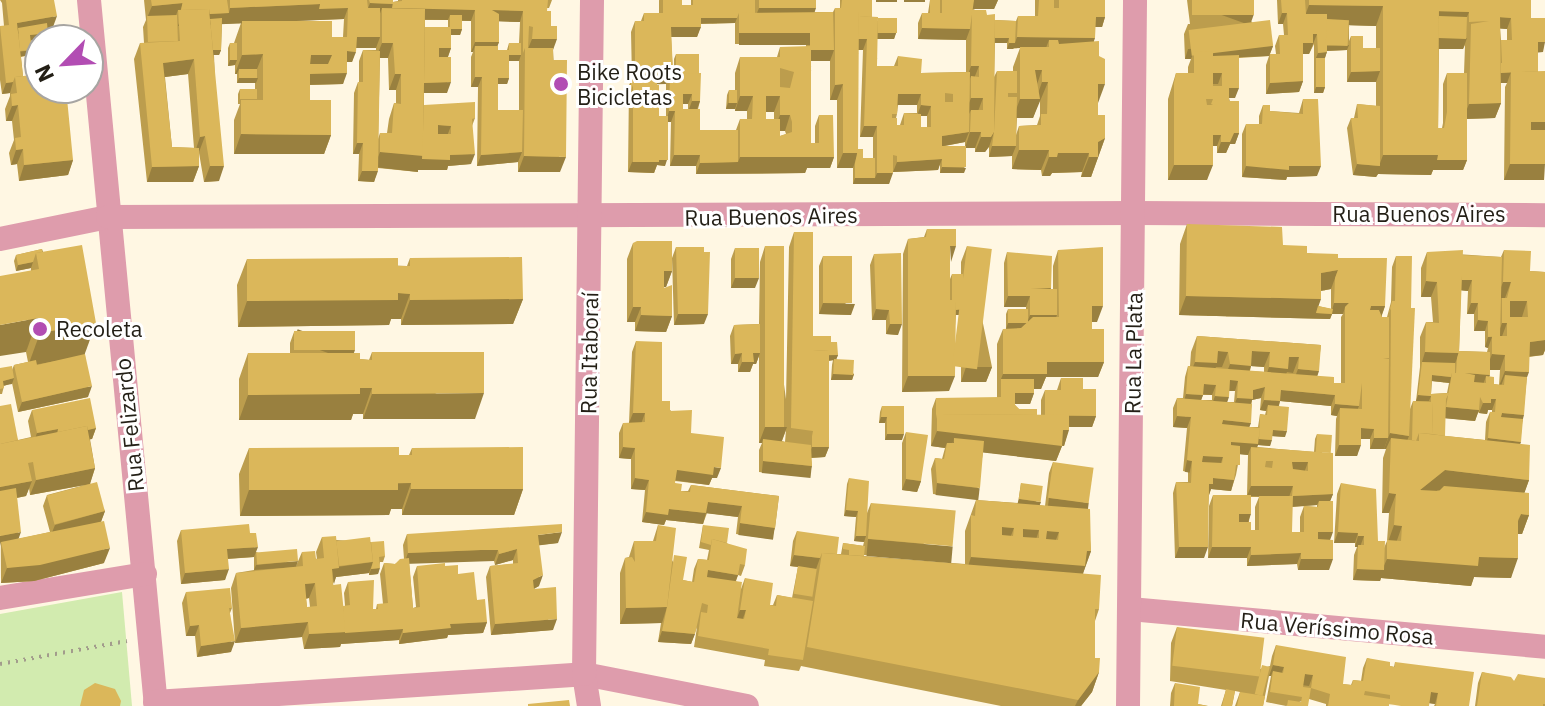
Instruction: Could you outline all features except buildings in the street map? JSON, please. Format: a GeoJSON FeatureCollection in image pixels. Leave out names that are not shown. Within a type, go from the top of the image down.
{"type":"FeatureCollection","features":[{"type":"Feature","properties":{"kind":"street","name":"Rua Felizardo"},"geometry":{"type":"LineString","coordinates":[[89,0],[155,704]]}},
{"type":"Feature","properties":{"kind":"street","name":"Rua Itaboraí"},"geometry":{"type":"LineString","coordinates":[[589,706],[584,674],[592,0]]}},
{"type":"Feature","properties":{"kind":"street","name":"Rua La Plata"},"geometry":{"type":"LineString","coordinates":[[1128,706],[1135,0]]}},
{"type":"Feature","properties":{"kind":"street","name":"Rua Buenos Aires"},"geometry":{"type":"LineString","coordinates":[[0,239],[108,217],[1135,213],[1545,215]]}},
{"type":"Feature","properties":{"kind":"street"},"geometry":{"type":"LineString","coordinates":[[0,598],[145,574]]}},
{"type":"Feature","properties":{"kind":"street","name":"Rua Veríssimo Rosa"},"geometry":{"type":"LineString","coordinates":[[1130,609],[1545,647]]}},
{"type":"Feature","properties":{"kind":"street"},"geometry":{"type":"LineString","coordinates":[[155,704],[584,674],[747,706]]}},
{"type":"Feature","properties":{"kind":"path"},"geometry":{"type":"LineString","coordinates":[[0,664],[149,636]]}},
{"type":"Feature","properties":{"kind":"green space"},"geometry":{"type":"Polygon","coordinates":[[[122,592],[132,706],[0,706],[0,614],[122,592]]]}},
{"type":"Feature","properties":{"kind":"place","name":"Bike Roots Bicicletas"},"geometry":{"type":"Point","coordinates":[561,84]}},
{"type":"Feature","properties":{"kind":"place","name":"Recoleta"},"geometry":{"type":"Point","coordinates":[40,329]}}]}
